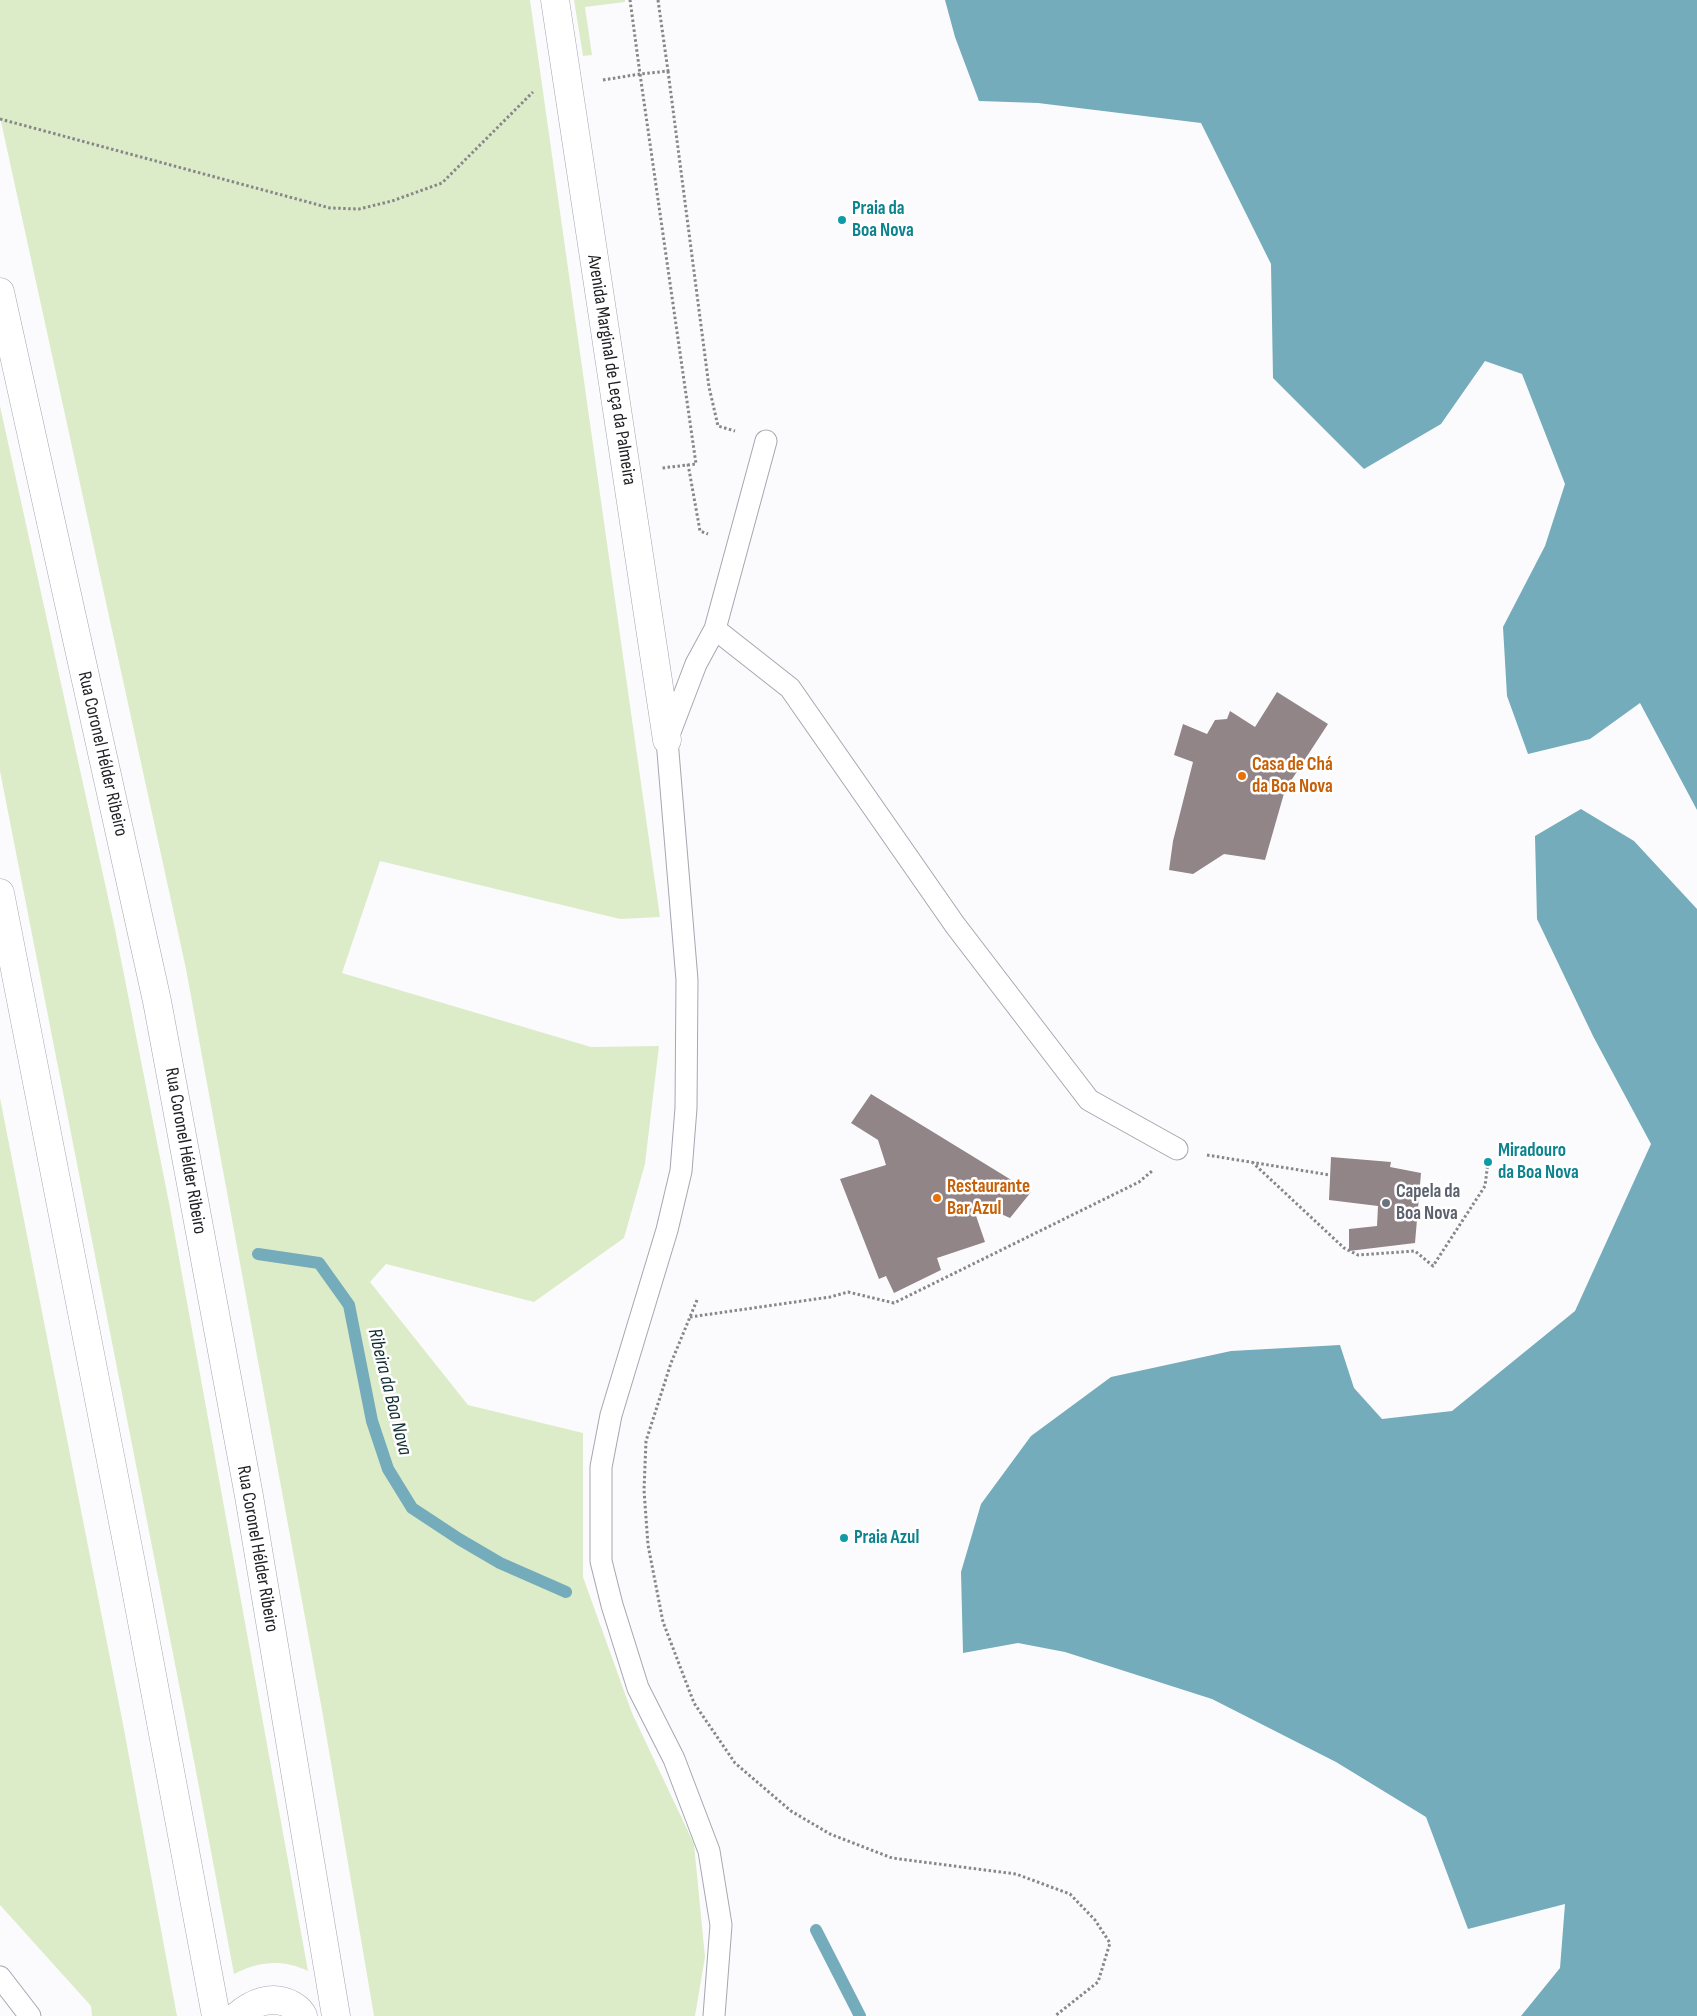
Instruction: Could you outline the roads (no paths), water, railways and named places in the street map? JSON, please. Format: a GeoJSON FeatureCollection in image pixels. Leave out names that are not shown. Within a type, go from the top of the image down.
{"type":"FeatureCollection","features":[{"type":"Feature","properties":{"kind":"main road","name":"Avenida Marginal de Leça da Palmeira"},"geometry":{"type":"LineString","coordinates":[[556,0],[667,740]]}},
{"type":"Feature","properties":{"kind":"main road","name":"Rua Coronel Hélder Ribeiro"},"geometry":{"type":"LineString","coordinates":[[0,292],[157,1001],[248,1496],[336,2016]]}},
{"type":"Feature","properties":{"kind":"main road"},"geometry":{"type":"LineString","coordinates":[[0,893],[127,1543],[216,2016]]}},
{"type":"Feature","properties":{"kind":"main road"},"geometry":{"type":"LineString","coordinates":[[237,2016],[248,2006],[270,2000],[282,2000],[301,2011],[303,2016]]}},
{"type":"Feature","properties":{"kind":"lane"},"geometry":{"type":"LineString","coordinates":[[714,2016],[720,1925],[709,1851],[674,1759],[638,1688],[601,1561],[601,1467],[611,1415],[667,1230],[681,1171],[686,1108],[687,980],[667,740],[696,664],[715,629],[766,441]]}},
{"type":"Feature","properties":{"kind":"lane"},"geometry":{"type":"LineString","coordinates":[[715,629],[790,688],[955,925],[1089,1100],[1177,1149]]}},
{"type":"Feature","properties":{"kind":"lane"},"geometry":{"type":"LineString","coordinates":[[0,1977],[30,2016]]}},
{"type":"Feature","properties":{"kind":"water"},"geometry":{"type":"Polygon","coordinates":[[[945,0],[1697,0],[1697,810],[1640,703],[1590,739],[1528,754],[1507,696],[1503,627],[1545,546],[1565,484],[1522,374],[1485,361],[1441,424],[1364,469],[1273,378],[1271,264],[1201,123],[1038,103],[979,101],[955,37],[945,0]]]}},
{"type":"Feature","properties":{"kind":"water"},"geometry":{"type":"Polygon","coordinates":[[[1581,809],[1634,841],[1697,909],[1697,2016],[1521,2016],[1560,1968],[1565,1904],[1468,1929],[1426,1817],[1336,1762],[1212,1699],[1065,1652],[1018,1643],[963,1653],[961,1572],[981,1504],[1031,1436],[1111,1377],[1231,1351],[1340,1345],[1354,1388],[1382,1419],[1452,1411],[1575,1311],[1651,1144],[1593,1036],[1537,919],[1535,836],[1581,809]]]}},
{"type":"Feature","properties":{"kind":"waterway","name":"Ribeira da Boa Nova"},"geometry":{"type":"LineString","coordinates":[[258,1254],[319,1263],[349,1305],[372,1421],[388,1469],[412,1508],[500,1563],[566,1592]]}},
{"type":"Feature","properties":{"kind":"waterway","name":"Ribeira da Boa Nova"},"geometry":{"type":"LineString","coordinates":[[816,1930],[860,2016]]}},
{"type":"Feature","properties":{"kind":"place","name":"Praia da Boa Nova"},"geometry":{"type":"Point","coordinates":[842,220]}},
{"type":"Feature","properties":{"kind":"place","name":"Casa de Chá da Boa Nova"},"geometry":{"type":"Point","coordinates":[1242,776]}},
{"type":"Feature","properties":{"kind":"place","name":"Miradouro da Boa Nova"},"geometry":{"type":"Point","coordinates":[1488,1162]}},
{"type":"Feature","properties":{"kind":"place","name":"Restaurante Bar Azul"},"geometry":{"type":"Point","coordinates":[937,1198]}},
{"type":"Feature","properties":{"kind":"place","name":"Capela da Boa Nova"},"geometry":{"type":"Point","coordinates":[1386,1203]}},
{"type":"Feature","properties":{"kind":"place","name":"Praia Azul"},"geometry":{"type":"Point","coordinates":[844,1538]}}]}
